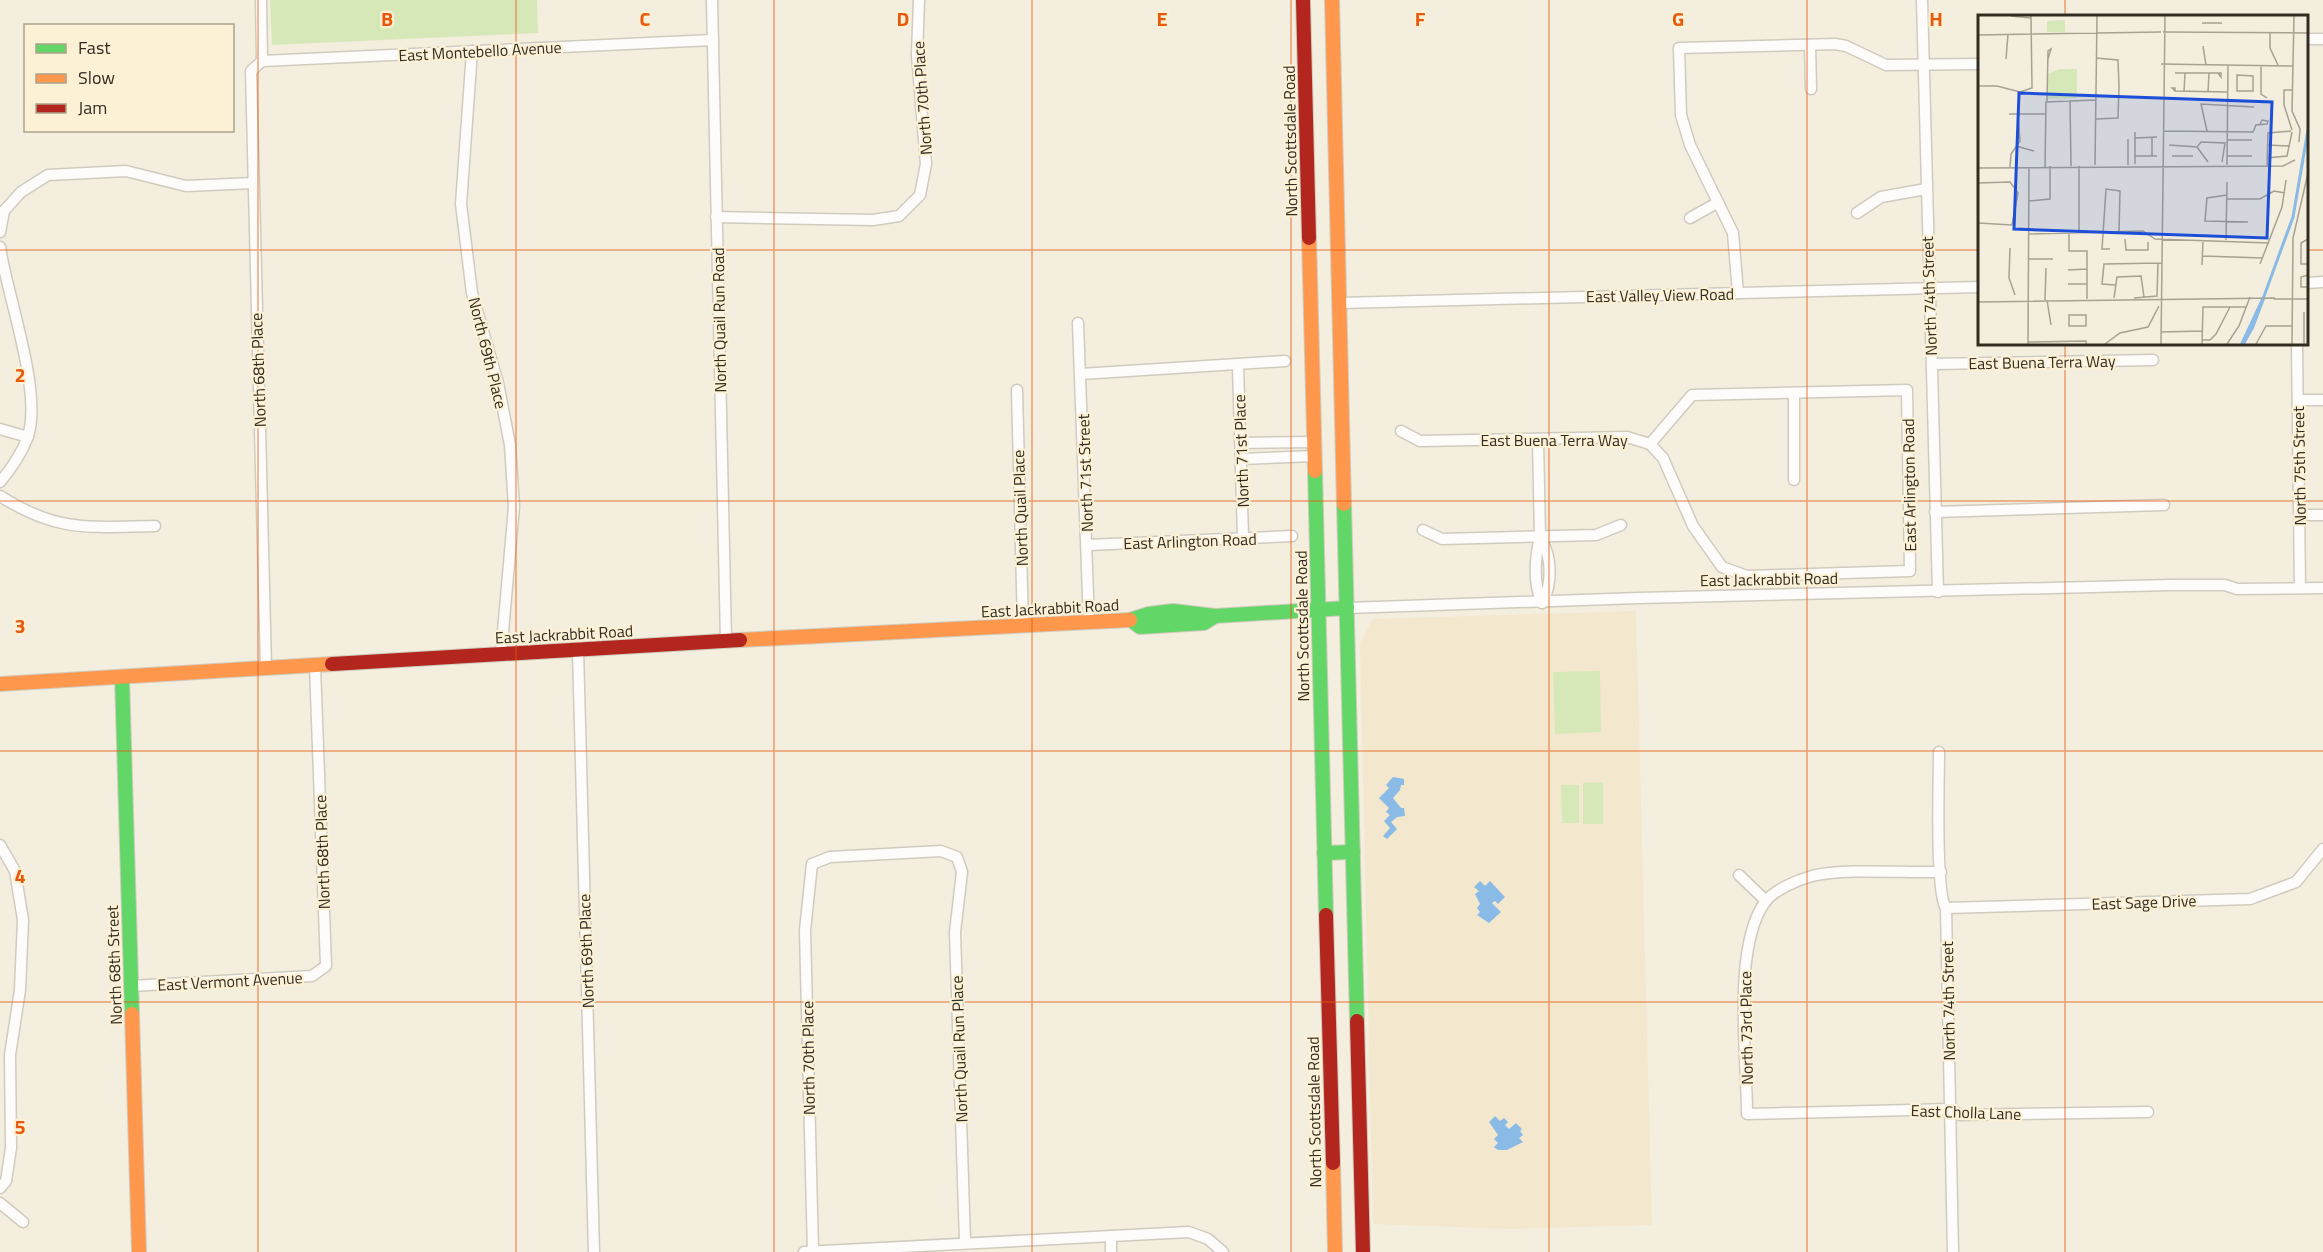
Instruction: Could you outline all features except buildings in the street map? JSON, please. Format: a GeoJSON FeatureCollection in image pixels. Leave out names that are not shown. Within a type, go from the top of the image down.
{"type":"FeatureCollection","features":[{"type":"Feature","properties":{"kind":"main road","name":"North Scottsdale Road"},"geometry":{"type":"LineString","coordinates":[[1303,0],[1335,1252]]}},
{"type":"Feature","properties":{"kind":"main road"},"geometry":{"type":"LineString","coordinates":[[1332,0],[1363,1252]]}},
{"type":"Feature","properties":{"kind":"main road","name":"East Jackrabbit Road"},"geometry":{"type":"LineString","coordinates":[[0,684],[726,640],[1131,620],[1140,627],[1203,623],[1215,616],[1347,608]]}},
{"type":"Feature","properties":{"kind":"main road","name":"North 68th Street"},"geometry":{"type":"LineString","coordinates":[[122,677],[139,1252]]}},
{"type":"Feature","properties":{"kind":"main road"},"geometry":{"type":"LineString","coordinates":[[1324,853],[1353,852]]}},
{"type":"Feature","properties":{"kind":"main road"},"geometry":{"type":"LineString","coordinates":[[1326,927],[1355,930]]}},
{"type":"Feature","properties":{"kind":"street"},"geometry":{"type":"LineString","coordinates":[[261,0],[262,61]]}},
{"type":"Feature","properties":{"kind":"street","name":"North Quail Run Road"},"geometry":{"type":"LineString","coordinates":[[712,0],[726,640]]}},
{"type":"Feature","properties":{"kind":"street","name":"North 70th Place"},"geometry":{"type":"LineString","coordinates":[[716,218],[873,220],[899,216],[920,195],[926,164],[917,55],[919,0]]}},
{"type":"Feature","properties":{"kind":"street","name":"North 74th Street"},"geometry":{"type":"LineString","coordinates":[[1922,0],[1938,592]]}},
{"type":"Feature","properties":{"kind":"street","name":"East Montebello Avenue"},"geometry":{"type":"LineString","coordinates":[[262,61],[713,40]]}},
{"type":"Feature","properties":{"kind":"street"},"geometry":{"type":"LineString","coordinates":[[1810,45],[1811,89]]}},
{"type":"Feature","properties":{"kind":"street"},"geometry":{"type":"LineString","coordinates":[[1738,293],[1733,233],[1690,145],[1681,115],[1679,48],[1846,46],[1886,65],[1978,64]]}},
{"type":"Feature","properties":{"kind":"street","name":"North 69th Place"},"geometry":{"type":"LineString","coordinates":[[472,51],[461,204],[472,293],[498,383],[510,446],[514,507],[501,654]]}},
{"type":"Feature","properties":{"kind":"street","name":"North 68th Place"},"geometry":{"type":"LineString","coordinates":[[262,61],[251,71],[266,668]]}},
{"type":"Feature","properties":{"kind":"street"},"geometry":{"type":"LineString","coordinates":[[0,232],[2,210],[21,192],[48,175],[126,171],[186,186],[253,183]]}},
{"type":"Feature","properties":{"kind":"street"},"geometry":{"type":"LineString","coordinates":[[1857,213],[1881,197],[1926,189]]}},
{"type":"Feature","properties":{"kind":"street"},"geometry":{"type":"LineString","coordinates":[[1690,218],[1717,203]]}},
{"type":"Feature","properties":{"kind":"street"},"geometry":{"type":"LineString","coordinates":[[0,247],[32,399],[28,437],[11,469],[0,482]]}},
{"type":"Feature","properties":{"kind":"street"},"geometry":{"type":"LineString","coordinates":[[2308,283],[2323,282]]}},
{"type":"Feature","properties":{"kind":"street","name":"East Valley View Road"},"geometry":{"type":"LineString","coordinates":[[1340,303],[1978,287]]}},
{"type":"Feature","properties":{"kind":"street","name":"North 71st Street"},"geometry":{"type":"LineString","coordinates":[[1078,323],[1088,545],[1089,623]]}},
{"type":"Feature","properties":{"kind":"street","name":"North 75th Street"},"geometry":{"type":"LineString","coordinates":[[2296,345],[2299,400],[2300,588]]}},
{"type":"Feature","properties":{"kind":"street","name":"East Buena Terra Way"},"geometry":{"type":"LineString","coordinates":[[1932,364],[2153,360]]}},
{"type":"Feature","properties":{"kind":"street"},"geometry":{"type":"LineString","coordinates":[[1081,374],[1238,366],[1285,361]]}},
{"type":"Feature","properties":{"kind":"street","name":"North 71st Place"},"geometry":{"type":"LineString","coordinates":[[1238,366],[1243,537]]}},
{"type":"Feature","properties":{"kind":"street","name":"North Quail Place"},"geometry":{"type":"LineString","coordinates":[[1017,390],[1023,626]]}},
{"type":"Feature","properties":{"kind":"street","name":"East Buena Terra Way"},"geometry":{"type":"LineString","coordinates":[[1401,431],[1420,441],[1627,437],[1650,444],[1692,395],[1907,390]]}},
{"type":"Feature","properties":{"kind":"street","name":"East Arlington Road"},"geometry":{"type":"LineString","coordinates":[[1650,444],[1662,458],[1693,526],[1722,567],[1747,576],[1910,571],[1907,390]]}},
{"type":"Feature","properties":{"kind":"street"},"geometry":{"type":"LineString","coordinates":[[1794,393],[1794,480]]}},
{"type":"Feature","properties":{"kind":"street"},"geometry":{"type":"LineString","coordinates":[[2299,400],[2323,400]]}},
{"type":"Feature","properties":{"kind":"street"},"geometry":{"type":"LineString","coordinates":[[0,429],[28,437]]}},
{"type":"Feature","properties":{"kind":"street"},"geometry":{"type":"LineString","coordinates":[[1538,439],[1540,537],[1548,550],[1549,563],[1549,590],[1542,603]]}},
{"type":"Feature","properties":{"kind":"street"},"geometry":{"type":"LineString","coordinates":[[1241,443],[1314,449]]}},
{"type":"Feature","properties":{"kind":"street"},"geometry":{"type":"LineString","coordinates":[[1241,459],[1314,449]]}},
{"type":"Feature","properties":{"kind":"street"},"geometry":{"type":"LineString","coordinates":[[0,496],[27,513],[69,527],[155,526]]}},
{"type":"Feature","properties":{"kind":"street","name":"East Arlington Road"},"geometry":{"type":"LineString","coordinates":[[1935,512],[2164,505]]}},
{"type":"Feature","properties":{"kind":"street"},"geometry":{"type":"LineString","coordinates":[[2300,515],[2323,515]]}},
{"type":"Feature","properties":{"kind":"street"},"geometry":{"type":"LineString","coordinates":[[1423,530],[1442,539],[1540,537],[1596,535],[1621,525]]}},
{"type":"Feature","properties":{"kind":"street","name":"East Arlington Road"},"geometry":{"type":"LineString","coordinates":[[1088,545],[1292,536]]}},
{"type":"Feature","properties":{"kind":"street","name":"East Jackrabbit Road"},"geometry":{"type":"LineString","coordinates":[[1347,608],[2214,585],[2237,589],[2323,588]]}},
{"type":"Feature","properties":{"kind":"street","name":"North 69th Place"},"geometry":{"type":"LineString","coordinates":[[578,650],[594,1252]]}},
{"type":"Feature","properties":{"kind":"street","name":"North 68th Place"},"geometry":{"type":"LineString","coordinates":[[315,666],[326,966]]}},
{"type":"Feature","properties":{"kind":"street","name":"North 74th Street"},"geometry":{"type":"LineString","coordinates":[[1939,752],[1941,872],[1943,903],[1946,908],[1953,1252]]}},
{"type":"Feature","properties":{"kind":"street"},"geometry":{"type":"LineString","coordinates":[[0,845],[15,871],[23,920],[20,990],[10,1055],[11,1148],[6,1181],[0,1188]]}},
{"type":"Feature","properties":{"kind":"street","name":"East Sage Drive"},"geometry":{"type":"LineString","coordinates":[[1946,908],[2250,898],[2296,882],[2323,849]]}},
{"type":"Feature","properties":{"kind":"street","name":"North Quail Run Place"},"geometry":{"type":"LineString","coordinates":[[812,864],[830,857],[941,850],[957,857],[962,872],[955,932],[965,1242]]}},
{"type":"Feature","properties":{"kind":"street","name":"North 70th Place"},"geometry":{"type":"LineString","coordinates":[[812,864],[805,930],[813,1252]]}},
{"type":"Feature","properties":{"kind":"street"},"geometry":{"type":"LineString","coordinates":[[1739,875],[1766,901],[1792,883],[1814,876],[1941,872]]}},
{"type":"Feature","properties":{"kind":"street","name":"North 73rd Place"},"geometry":{"type":"LineString","coordinates":[[1747,1114],[1744,972],[1746,943],[1766,901]]}},
{"type":"Feature","properties":{"kind":"street","name":"East Vermont Avenue"},"geometry":{"type":"LineString","coordinates":[[131,986],[312,976],[326,966]]}},
{"type":"Feature","properties":{"kind":"street","name":"East Cholla Lane"},"geometry":{"type":"LineString","coordinates":[[1747,1114],[1951,1109],[1960,1115],[2148,1112]]}},
{"type":"Feature","properties":{"kind":"street"},"geometry":{"type":"LineString","coordinates":[[0,1203],[23,1222]]}},
{"type":"Feature","properties":{"kind":"street"},"geometry":{"type":"LineString","coordinates":[[804,1252],[1190,1232],[1208,1239],[1223,1252]]}},
{"type":"Feature","properties":{"kind":"street"},"geometry":{"type":"LineString","coordinates":[[1111,1236],[1112,1252]]}},
{"type":"Feature","properties":{"kind":"shaded area"},"geometry":{"type":"Polygon","coordinates":[[[1636,611],[1652,1225],[1510,1229],[1373,1224],[1360,643],[1373,619],[1636,611]]]}},
{"type":"Feature","properties":{"kind":"green space"},"geometry":{"type":"Polygon","coordinates":[[[270,0],[537,0],[538,33],[272,45],[270,0]]]}},
{"type":"Feature","properties":{"kind":"green space"},"geometry":{"type":"Polygon","coordinates":[[[1600,671],[1601,732],[1555,734],[1553,672],[1600,671]]]}},
{"type":"Feature","properties":{"kind":"green space"},"geometry":{"type":"Polygon","coordinates":[[[1603,782],[1603,824],[1583,824],[1583,783],[1603,782]]]}},
{"type":"Feature","properties":{"kind":"green space"},"geometry":{"type":"Polygon","coordinates":[[[1561,785],[1579,785],[1579,823],[1562,823],[1561,785]]]}},
{"type":"Feature","properties":{"kind":"water"},"geometry":{"type":"Polygon","coordinates":[[[1393,777],[1404,779],[1404,785],[1401,785],[1393,798],[1401,808],[1404,808],[1405,816],[1397,817],[1391,822],[1397,829],[1387,839],[1383,836],[1390,828],[1384,821],[1390,815],[1386,812],[1389,808],[1379,798],[1389,788],[1386,785],[1393,777]]]}},
{"type":"Feature","properties":{"kind":"water"},"geometry":{"type":"Polygon","coordinates":[[[1480,881],[1485,886],[1490,881],[1505,897],[1498,904],[1495,901],[1492,903],[1501,912],[1489,923],[1477,915],[1480,912],[1477,908],[1480,904],[1475,894],[1479,891],[1474,887],[1480,881]]]}},
{"type":"Feature","properties":{"kind":"water"},"geometry":{"type":"Polygon","coordinates":[[[1495,1116],[1500,1121],[1504,1118],[1508,1122],[1505,1125],[1509,1129],[1516,1123],[1522,1129],[1520,1131],[1523,1135],[1519,1138],[1523,1142],[1507,1150],[1498,1150],[1494,1147],[1498,1143],[1494,1139],[1498,1135],[1489,1122],[1495,1116]]]}},
{"type":"Feature","properties":{"kind":"traffic: fast"},"geometry":{"type":"LineString","coordinates":[[1315,471],[1326,915]]}},
{"type":"Feature","properties":{"kind":"traffic: fast"},"geometry":{"type":"LineString","coordinates":[[1344,504],[1357,1021]]}},
{"type":"Feature","properties":{"kind":"traffic: fast"},"geometry":{"type":"LineString","coordinates":[[1130,620],[1149,614],[1173,611],[1215,616],[1347,608]]}},
{"type":"Feature","properties":{"kind":"traffic: fast"},"geometry":{"type":"LineString","coordinates":[[1131,620],[1140,627],[1204,623],[1215,616]]}},
{"type":"Feature","properties":{"kind":"traffic: fast"},"geometry":{"type":"LineString","coordinates":[[122,677],[132,1014]]}},
{"type":"Feature","properties":{"kind":"traffic: fast"},"geometry":{"type":"LineString","coordinates":[[1324,853],[1353,852]]}},
{"type":"Feature","properties":{"kind":"traffic: slow"},"geometry":{"type":"LineString","coordinates":[[1332,0],[1344,504]]}},
{"type":"Feature","properties":{"kind":"traffic: slow"},"geometry":{"type":"LineString","coordinates":[[1309,238],[1315,471]]}},
{"type":"Feature","properties":{"kind":"traffic: slow"},"geometry":{"type":"LineString","coordinates":[[740,640],[1130,620]]}},
{"type":"Feature","properties":{"kind":"traffic: slow"},"geometry":{"type":"LineString","coordinates":[[0,684],[332,664]]}},
{"type":"Feature","properties":{"kind":"traffic: slow"},"geometry":{"type":"LineString","coordinates":[[132,1014],[139,1252]]}},
{"type":"Feature","properties":{"kind":"traffic: slow"},"geometry":{"type":"LineString","coordinates":[[1333,1163],[1335,1252]]}},
{"type":"Feature","properties":{"kind":"traffic: jam"},"geometry":{"type":"LineString","coordinates":[[1303,0],[1309,238]]}},
{"type":"Feature","properties":{"kind":"traffic: jam"},"geometry":{"type":"LineString","coordinates":[[332,664],[740,640]]}},
{"type":"Feature","properties":{"kind":"traffic: jam"},"geometry":{"type":"LineString","coordinates":[[1326,915],[1333,1163]]}},
{"type":"Feature","properties":{"kind":"traffic: jam"},"geometry":{"type":"LineString","coordinates":[[1357,1021],[1363,1252]]}}]}
